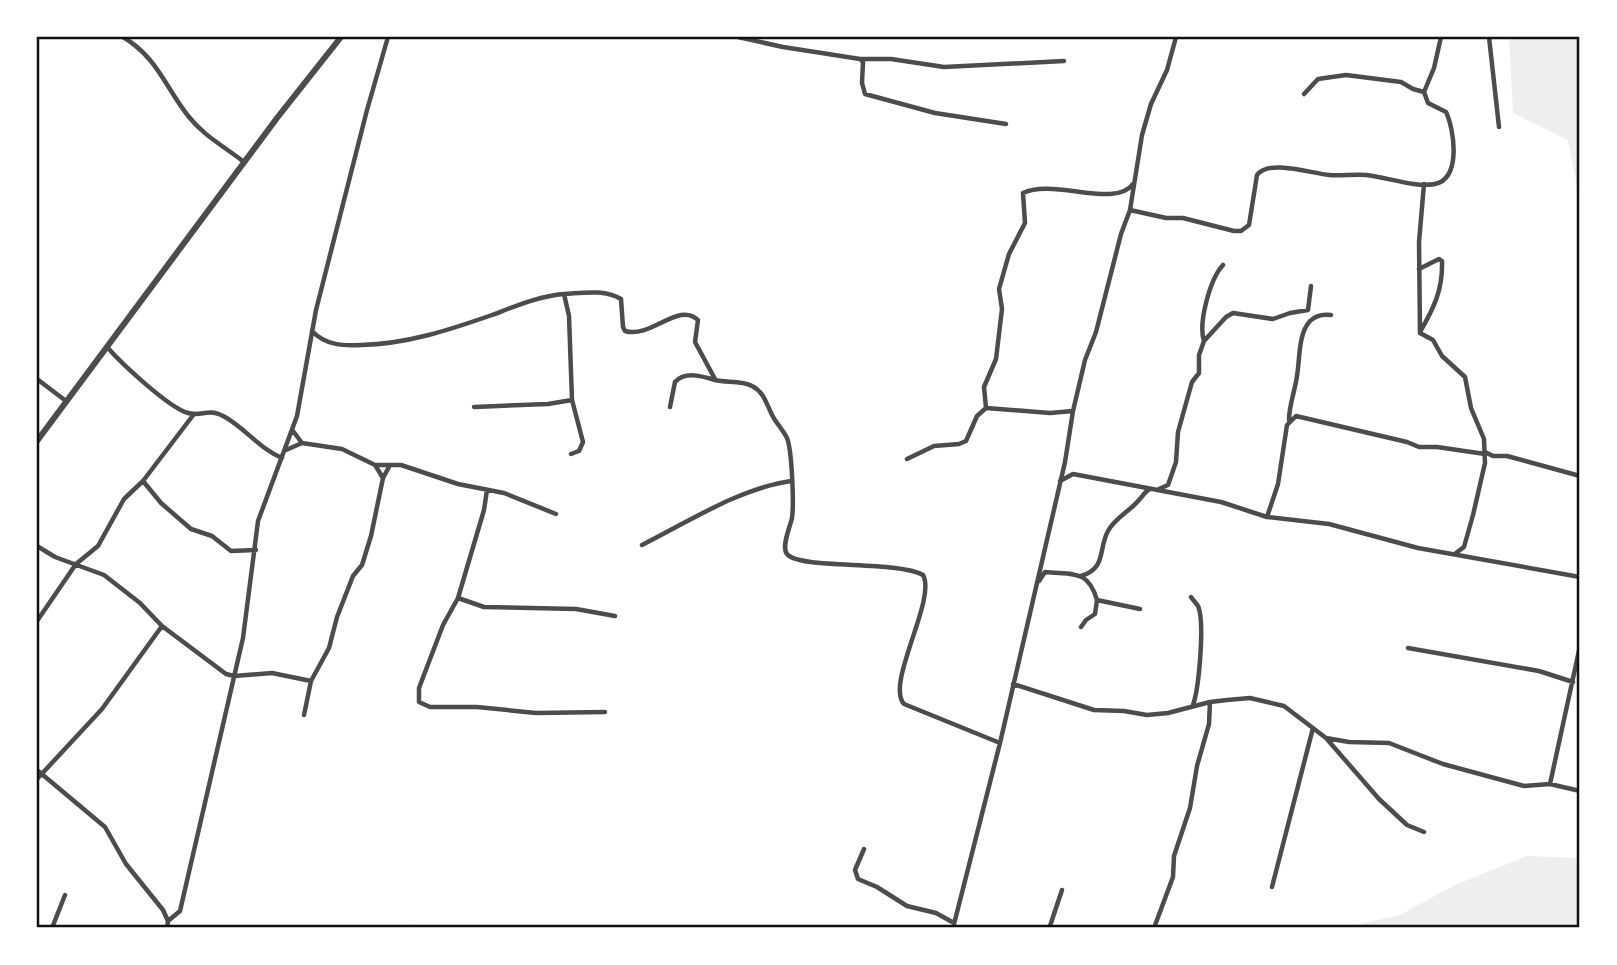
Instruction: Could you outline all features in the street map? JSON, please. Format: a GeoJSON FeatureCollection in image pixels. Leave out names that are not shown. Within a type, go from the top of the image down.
{"type":"FeatureCollection","features":[{"type":"Feature","properties":{"kind":"street"},"geometry":{"type":"LineString","coordinates":[[122,37],[149,57],[188,116],[202,131],[245,163]]}},
{"type":"Feature","properties":{"kind":"street"},"geometry":{"type":"LineString","coordinates":[[37,440],[341,37]]}},
{"type":"Feature","properties":{"kind":"street"},"geometry":{"type":"LineString","coordinates":[[168,922],[180,911],[243,638],[258,521],[293,431],[311,331],[366,110],[388,37]]}},
{"type":"Feature","properties":{"kind":"street"},"geometry":{"type":"LineString","coordinates":[[738,37],[860,59],[891,59],[944,67],[1064,61]]}},
{"type":"Feature","properties":{"kind":"street"},"geometry":{"type":"LineString","coordinates":[[864,849],[855,870],[858,879],[877,887],[907,906],[936,913],[954,926],[1035,592],[1065,462],[1073,411],[1121,234],[1130,210],[1142,135],[1167,70],[1176,37]]}},
{"type":"Feature","properties":{"kind":"street"},"geometry":{"type":"LineString","coordinates":[[1433,37],[1439,45]]}},
{"type":"Feature","properties":{"kind":"street"},"geometry":{"type":"LineString","coordinates":[[1130,210],[1241,231],[1249,225],[1257,175],[1270,167],[1437,184],[1444,180],[1454,153],[1446,112],[1429,103],[1424,92],[1434,68],[1441,37]]}},
{"type":"Feature","properties":{"kind":"street"},"geometry":{"type":"LineString","coordinates":[[1489,37],[1499,127]]}},
{"type":"Feature","properties":{"kind":"street"},"geometry":{"type":"LineString","coordinates":[[860,59],[863,62],[862,83],[866,94],[935,113],[1006,124]]}},
{"type":"Feature","properties":{"kind":"street"},"geometry":{"type":"LineString","coordinates":[[1304,94],[1318,79],[1346,75],[1401,82],[1424,92]]}},
{"type":"Feature","properties":{"kind":"street"},"geometry":{"type":"LineString","coordinates":[[986,408],[984,387],[996,359],[1002,309],[999,289],[1009,254],[1025,223],[1023,193],[1059,188],[1101,194],[1124,192],[1134,183]]}},
{"type":"Feature","properties":{"kind":"street"},"geometry":{"type":"LineString","coordinates":[[1420,332],[1419,230],[1424,184]]}},
{"type":"Feature","properties":{"kind":"street"},"geometry":{"type":"LineString","coordinates":[[1419,269],[1435,260],[1442,261],[1440,291],[1420,332]]}},
{"type":"Feature","properties":{"kind":"street"},"geometry":{"type":"LineString","coordinates":[[1204,341],[1201,326],[1204,312],[1216,273],[1223,265]]}},
{"type":"Feature","properties":{"kind":"street"},"geometry":{"type":"LineString","coordinates":[[1267,517],[1278,484],[1289,410],[1308,323],[1311,286]]}},
{"type":"Feature","properties":{"kind":"street"},"geometry":{"type":"LineString","coordinates":[[311,331],[320,340],[349,346],[410,340],[444,332],[547,296],[591,292],[621,299],[625,331],[630,333],[653,328],[676,315],[694,316],[698,320],[695,342],[715,380]]}},
{"type":"Feature","properties":{"kind":"street"},"geometry":{"type":"LineString","coordinates":[[564,294],[569,316],[572,400],[583,442],[579,451],[572,454]]}},
{"type":"Feature","properties":{"kind":"street"},"geometry":{"type":"LineString","coordinates":[[1148,489],[1161,489],[1168,485],[1173,475],[1178,432],[1192,382],[1199,373],[1199,355],[1204,341],[1233,313],[1273,319],[1308,310]]}},
{"type":"Feature","properties":{"kind":"street"},"geometry":{"type":"LineString","coordinates":[[1308,323],[1320,315],[1331,315]]}},
{"type":"Feature","properties":{"kind":"street"},"geometry":{"type":"LineString","coordinates":[[1420,332],[1433,340],[1442,356],[1465,377],[1471,408],[1483,433],[1485,463],[1466,541],[1456,553]]}},
{"type":"Feature","properties":{"kind":"street"},"geometry":{"type":"LineString","coordinates":[[308,345],[320,340]]}},
{"type":"Feature","properties":{"kind":"street"},"geometry":{"type":"LineString","coordinates":[[107,347],[125,367],[179,409],[194,414],[216,412],[268,452],[282,458]]}},
{"type":"Feature","properties":{"kind":"street"},"geometry":{"type":"LineString","coordinates":[[670,407],[678,378],[688,375],[749,384],[763,395],[773,418],[787,437],[792,516],[784,548],[786,554],[822,563],[874,565],[917,571],[926,580],[914,637],[898,687],[900,699],[904,704],[1000,743]]}},
{"type":"Feature","properties":{"kind":"street"},"geometry":{"type":"LineString","coordinates":[[37,379],[67,402]]}},
{"type":"Feature","properties":{"kind":"street"},"geometry":{"type":"LineString","coordinates":[[474,407],[519,407],[572,400]]}},
{"type":"Feature","properties":{"kind":"street"},"geometry":{"type":"LineString","coordinates":[[907,458],[933,446],[966,441],[977,416],[986,408],[1049,413],[1073,411]]}},
{"type":"Feature","properties":{"kind":"street"},"geometry":{"type":"LineString","coordinates":[[37,621],[76,564],[98,546],[124,499],[143,481],[194,414]]}},
{"type":"Feature","properties":{"kind":"street"},"geometry":{"type":"LineString","coordinates":[[1289,421],[1301,416],[1419,447],[1485,453],[1580,476]]}},
{"type":"Feature","properties":{"kind":"street"},"geometry":{"type":"LineString","coordinates":[[293,431],[302,443]]}},
{"type":"Feature","properties":{"kind":"street"},"geometry":{"type":"LineString","coordinates":[[286,450],[302,443],[342,449],[374,465],[401,465],[458,484],[514,496],[556,514]]}},
{"type":"Feature","properties":{"kind":"street"},"geometry":{"type":"LineString","coordinates":[[1485,463],[1493,456]]}},
{"type":"Feature","properties":{"kind":"street"},"geometry":{"type":"LineString","coordinates":[[1065,462],[1073,474]]}},
{"type":"Feature","properties":{"kind":"street"},"geometry":{"type":"LineString","coordinates":[[374,465],[383,478]]}},
{"type":"Feature","properties":{"kind":"street"},"geometry":{"type":"LineString","coordinates":[[304,715],[311,681],[329,648],[337,617],[353,576],[362,565],[383,478],[390,465]]}},
{"type":"Feature","properties":{"kind":"street"},"geometry":{"type":"LineString","coordinates":[[1060,481],[1073,474],[1221,502],[1267,517],[1329,524],[1418,548],[1580,577]]}},
{"type":"Feature","properties":{"kind":"street"},"geometry":{"type":"LineString","coordinates":[[143,481],[170,511],[191,529],[212,536],[231,551],[256,550]]}},
{"type":"Feature","properties":{"kind":"street"},"geometry":{"type":"LineString","coordinates":[[642,545],[740,496],[771,483],[791,481]]}},
{"type":"Feature","properties":{"kind":"street"},"geometry":{"type":"LineString","coordinates":[[1081,576],[1088,574],[1099,564],[1107,532],[1124,513],[1139,502],[1148,489]]}},
{"type":"Feature","properties":{"kind":"street"},"geometry":{"type":"LineString","coordinates":[[487,490],[484,510],[458,598],[443,625],[428,663],[419,688],[419,702],[430,707],[477,707],[536,713],[605,712]]}},
{"type":"Feature","properties":{"kind":"street"},"geometry":{"type":"LineString","coordinates":[[37,546],[55,557],[104,575],[162,626],[220,671],[234,676],[272,673],[311,681]]}},
{"type":"Feature","properties":{"kind":"street"},"geometry":{"type":"LineString","coordinates":[[1035,592],[1040,577],[1045,572],[1088,579],[1093,585],[1097,600],[1095,614],[1081,627]]}},
{"type":"Feature","properties":{"kind":"street"},"geometry":{"type":"LineString","coordinates":[[1191,597],[1198,606],[1201,620],[1200,677],[1193,706]]}},
{"type":"Feature","properties":{"kind":"street"},"geometry":{"type":"LineString","coordinates":[[458,598],[484,607],[576,609],[615,616]]}},
{"type":"Feature","properties":{"kind":"street"},"geometry":{"type":"LineString","coordinates":[[1097,600],[1140,610]]}},
{"type":"Feature","properties":{"kind":"street"},"geometry":{"type":"LineString","coordinates":[[37,779],[39,772],[72,743],[102,709],[162,626]]}},
{"type":"Feature","properties":{"kind":"street"},"geometry":{"type":"LineString","coordinates":[[1550,784],[1580,646]]}},
{"type":"Feature","properties":{"kind":"street"},"geometry":{"type":"LineString","coordinates":[[1408,648],[1539,671],[1573,682]]}},
{"type":"Feature","properties":{"kind":"street"},"geometry":{"type":"LineString","coordinates":[[1013,684],[1094,709],[1124,710],[1147,715],[1168,713],[1210,702],[1250,698],[1284,706],[1326,738],[1343,760],[1406,825],[1424,832]]}},
{"type":"Feature","properties":{"kind":"street"},"geometry":{"type":"LineString","coordinates":[[1154,928],[1173,877],[1174,856],[1190,808],[1197,766],[1209,724],[1210,702]]}},
{"type":"Feature","properties":{"kind":"street"},"geometry":{"type":"LineString","coordinates":[[1272,887],[1313,728]]}},
{"type":"Feature","properties":{"kind":"street"},"geometry":{"type":"LineString","coordinates":[[1326,738],[1349,742],[1389,743],[1443,764],[1524,786],[1550,784],[1580,791]]}},
{"type":"Feature","properties":{"kind":"street"},"geometry":{"type":"LineString","coordinates":[[39,772],[105,827],[126,864],[163,910],[168,922],[167,928]]}},
{"type":"Feature","properties":{"kind":"street"},"geometry":{"type":"LineString","coordinates":[[1047,928],[1062,890]]}},
{"type":"Feature","properties":{"kind":"street"},"geometry":{"type":"LineString","coordinates":[[52,928],[65,895]]}},
{"type":"Feature","properties":{"kind":"street"},"geometry":{"type":"LineString","coordinates":[[163,910],[180,911]]}},
{"type":"Feature","properties":{"kind":"shaded area"},"geometry":{"type":"Polygon","coordinates":[[[1509,37],[1580,37],[1580,254],[1576,181],[1568,140],[1513,113],[1509,37]]]}},
{"type":"Feature","properties":{"kind":"shaded area"},"geometry":{"type":"Polygon","coordinates":[[[1527,856],[1580,858],[1580,928],[1342,928],[1400,915],[1455,885],[1527,856]]]}}]}
